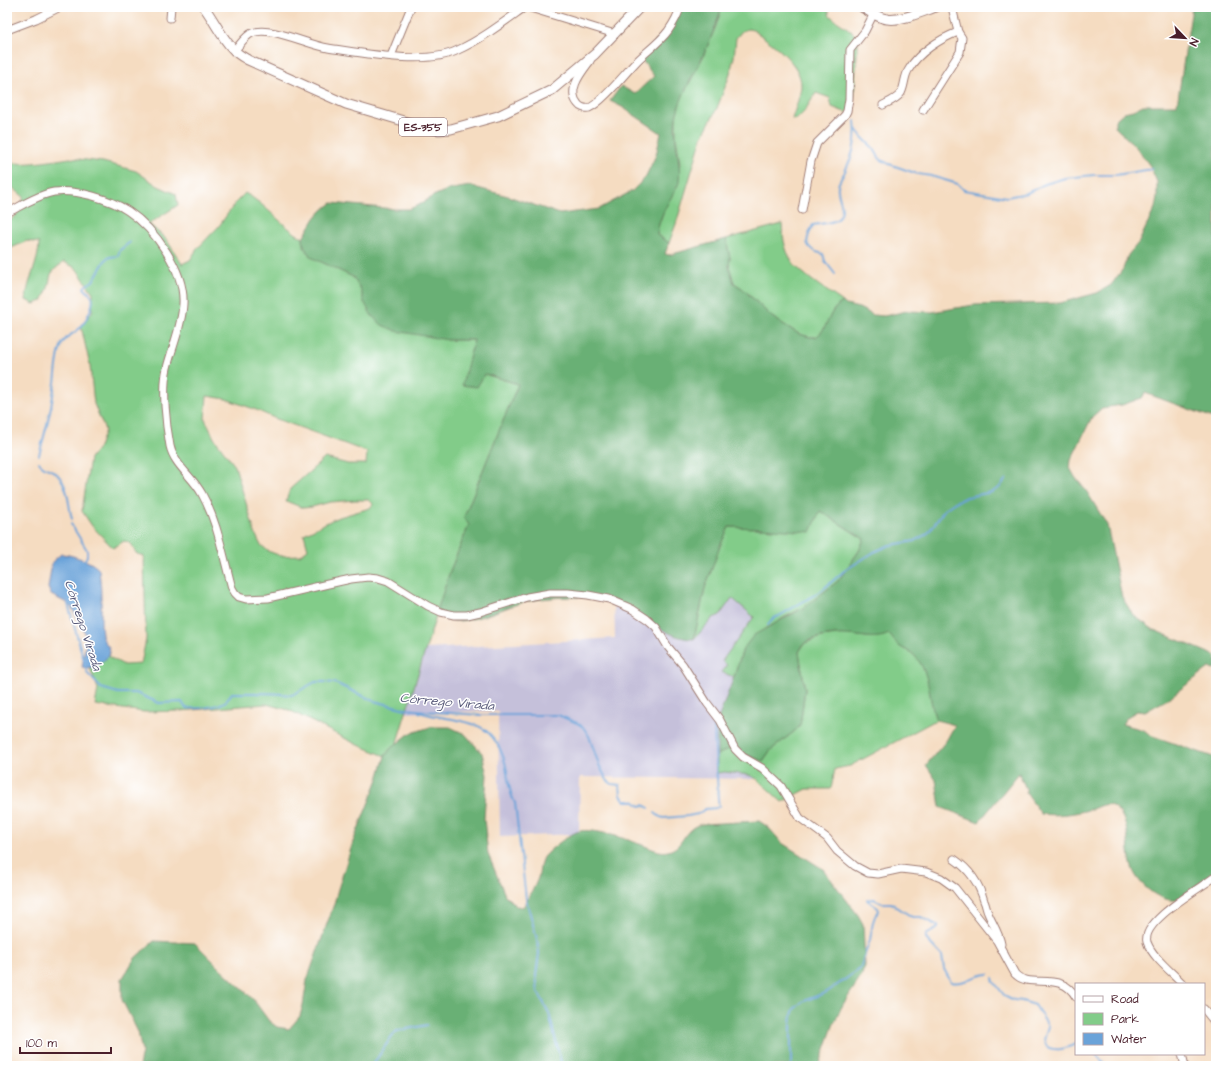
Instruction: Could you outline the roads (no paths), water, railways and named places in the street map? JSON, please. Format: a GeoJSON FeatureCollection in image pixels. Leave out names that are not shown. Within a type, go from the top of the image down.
{"type":"FeatureCollection","features":[{"type":"Feature","properties":{"kind":"main road","name":"ES-355"},"geometry":{"type":"LineString","coordinates":[[204,7],[211,16],[223,38],[234,51],[248,60],[346,104],[416,125],[439,130],[451,130],[498,116],[552,90],[595,54],[640,7]]}},
{"type":"Feature","properties":{"kind":"main road"},"geometry":{"type":"LineString","coordinates":[[862,7],[875,10],[888,20],[907,17],[936,7]]}},
{"type":"Feature","properties":{"kind":"street"},"geometry":{"type":"LineString","coordinates":[[7,30],[36,19],[60,7]]}},
{"type":"Feature","properties":{"kind":"street"},"geometry":{"type":"LineString","coordinates":[[170,18],[171,7]]}},
{"type":"Feature","properties":{"kind":"street"},"geometry":{"type":"LineString","coordinates":[[391,56],[411,7]]}},
{"type":"Feature","properties":{"kind":"street"},"geometry":{"type":"LineString","coordinates":[[234,51],[251,34],[263,31],[280,34],[317,46],[391,56],[434,57],[457,50],[526,7],[615,34]]}},
{"type":"Feature","properties":{"kind":"street"},"geometry":{"type":"LineString","coordinates":[[595,54],[577,80],[574,89],[574,99],[580,106],[585,108],[590,108],[601,99],[637,61],[659,41],[674,22],[680,7]]}},
{"type":"Feature","properties":{"kind":"street"},"geometry":{"type":"LineString","coordinates":[[923,110],[960,52],[962,38],[958,32],[952,7]]}},
{"type":"Feature","properties":{"kind":"street"},"geometry":{"type":"LineString","coordinates":[[802,210],[815,149],[820,139],[847,111],[849,98],[850,50],[865,31],[875,10]]}},
{"type":"Feature","properties":{"kind":"street"},"geometry":{"type":"LineString","coordinates":[[883,105],[900,94],[912,64],[929,47],[958,32]]}},
{"type":"Feature","properties":{"kind":"street"},"geometry":{"type":"LineString","coordinates":[[7,214],[41,196],[54,192],[66,192],[100,197],[128,211],[148,229],[168,254],[179,275],[183,304],[178,329],[166,370],[165,411],[170,448],[174,458],[202,493],[210,511],[223,550],[232,588],[239,597],[246,599],[268,598],[344,580],[368,577],[388,581],[428,606],[441,612],[454,615],[467,615],[527,597],[550,593],[588,594],[632,609],[656,627],[668,647],[683,665],[706,704],[720,720],[735,750],[743,757],[762,768],[781,786],[800,818],[826,838],[855,866],[868,873],[878,874],[901,869],[926,872],[941,878],[955,888],[997,941],[1019,978],[1049,981],[1066,985],[1075,995]]}},
{"type":"Feature","properties":{"kind":"street"},"geometry":{"type":"LineString","coordinates":[[954,859],[965,866],[972,875],[980,891],[987,912],[1000,938],[1002,949]]}},
{"type":"Feature","properties":{"kind":"street"},"geometry":{"type":"LineString","coordinates":[[1182,983],[1160,961],[1152,950],[1148,942],[1148,932],[1160,916],[1216,876]]}},
{"type":"Feature","properties":{"kind":"street"},"geometry":{"type":"LineString","coordinates":[[1205,1010],[1216,1024]]}},
{"type":"Feature","properties":{"kind":"street"},"geometry":{"type":"LineString","coordinates":[[1182,1055],[1185,1066]]}},
{"type":"Feature","properties":{"kind":"water"},"geometry":{"type":"Polygon","coordinates":[[[61,554],[82,559],[93,564],[99,570],[102,635],[109,647],[110,652],[103,661],[94,666],[85,668],[82,667],[86,642],[85,633],[72,608],[67,603],[51,595],[48,588],[52,562],[61,554]]]}},
{"type":"Feature","properties":{"kind":"waterway"},"geometry":{"type":"LineString","coordinates":[[835,274],[825,261],[823,254],[812,250],[809,247],[807,240],[813,225],[834,221],[839,218],[841,214],[842,206],[838,195],[838,186],[853,152],[856,134],[855,121]]}},
{"type":"Feature","properties":{"kind":"waterway"},"geometry":{"type":"LineString","coordinates":[[856,129],[874,149],[880,159],[889,164],[918,174],[931,176],[958,184],[964,190],[1007,197],[1027,193],[1045,184],[1065,178],[1094,175],[1116,175],[1152,169]]}},
{"type":"Feature","properties":{"kind":"waterway"},"geometry":{"type":"LineString","coordinates":[[39,455],[48,422],[60,349],[66,339],[82,326],[87,318],[92,304],[92,297],[84,288],[93,281],[106,259],[118,256],[120,250],[130,242]]}},
{"type":"Feature","properties":{"kind":"waterway"},"geometry":{"type":"LineString","coordinates":[[39,462],[43,466],[55,472],[64,484],[68,495],[72,519]]}},
{"type":"Feature","properties":{"kind":"waterway"},"geometry":{"type":"LineString","coordinates":[[768,625],[772,619],[821,591],[844,571],[874,552],[890,545],[915,541],[928,533],[945,509],[955,502],[967,497],[992,492],[999,488],[1006,479]]}},
{"type":"Feature","properties":{"kind":"waterway"},"geometry":{"type":"LineString","coordinates":[[71,524],[87,550],[87,556],[83,563]]}},
{"type":"Feature","properties":{"kind":"waterway","name":"Córrego Virada"},"geometry":{"type":"LineString","coordinates":[[68,604],[84,661]]}},
{"type":"Feature","properties":{"kind":"waterway","name":"Córrego Virada"},"geometry":{"type":"LineString","coordinates":[[85,666],[88,674],[101,688],[118,693],[136,693],[159,703],[182,702],[187,708],[201,708],[218,705],[227,700],[232,693],[270,693],[292,695],[315,682],[323,682],[335,683],[374,701],[406,709],[481,715],[558,715],[583,727],[589,736],[599,765],[607,780],[612,784],[620,785],[621,795],[625,801],[634,801],[640,806],[644,805],[649,808]]}},
{"type":"Feature","properties":{"kind":"waterway"},"geometry":{"type":"LineString","coordinates":[[419,712],[467,722],[482,728],[489,733],[500,748],[507,770],[509,787],[515,803],[526,899],[537,939],[539,953],[536,976],[538,992],[549,1013],[562,1066]]}},
{"type":"Feature","properties":{"kind":"waterway"},"geometry":{"type":"LineString","coordinates":[[655,813],[664,818],[688,816],[698,814],[705,809],[716,808],[719,806],[714,718]]}},
{"type":"Feature","properties":{"kind":"waterway","name":"Córrego Virada"},"geometry":{"type":"LineString","coordinates":[[868,900],[874,899],[882,903],[891,903],[912,917],[921,917],[938,926],[938,928],[926,935],[926,939],[942,956],[944,969],[951,982],[961,982],[984,974],[989,974]]}},
{"type":"Feature","properties":{"kind":"waterway"},"geometry":{"type":"LineString","coordinates":[[791,1066],[791,1024],[794,1009],[804,1001],[827,992],[860,969],[870,940],[873,922],[879,911],[878,908],[867,900]]}},
{"type":"Feature","properties":{"kind":"waterway","name":"Córrego Virada"},"geometry":{"type":"LineString","coordinates":[[993,978],[994,982],[1004,995],[1014,1000],[1035,1005],[1048,1026],[1044,1040],[1047,1047],[1058,1049],[1075,1044]]}},
{"type":"Feature","properties":{"kind":"waterway"},"geometry":{"type":"LineString","coordinates":[[372,1066],[397,1031],[427,1025]]}},
{"type":"Feature","properties":{"kind":"waterway","name":"Córrego Virada"},"geometry":{"type":"LineString","coordinates":[[1097,1055],[1106,1066]]}}]}
